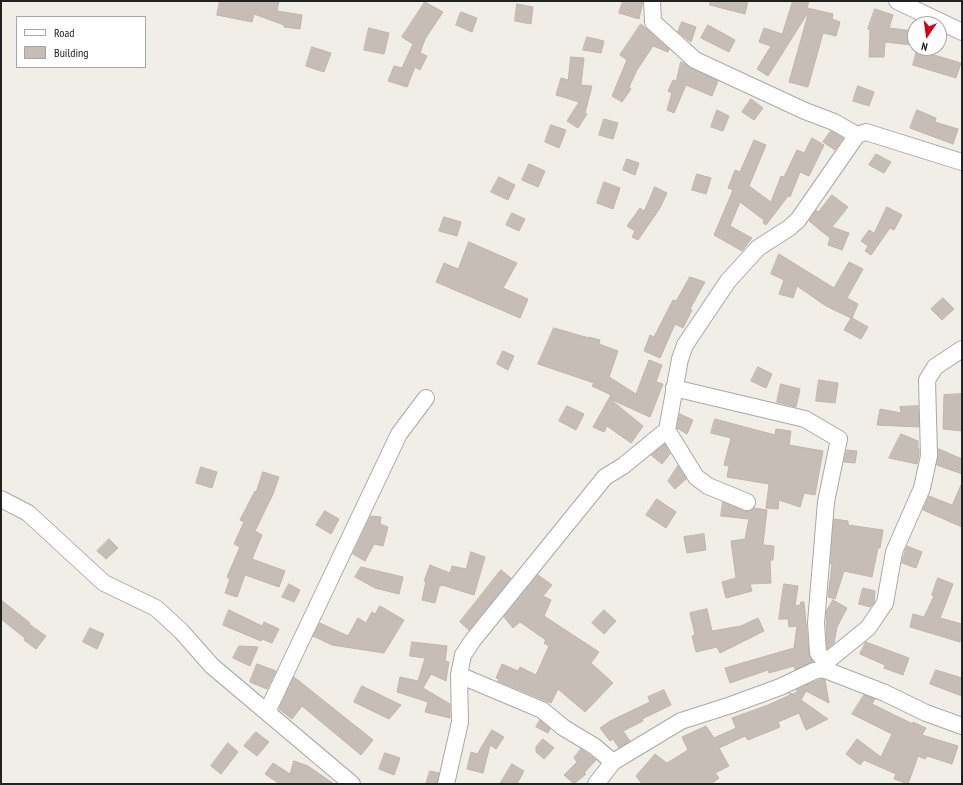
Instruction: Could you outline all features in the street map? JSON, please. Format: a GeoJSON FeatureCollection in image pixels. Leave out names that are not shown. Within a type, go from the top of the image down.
{"type":"FeatureCollection","features":[{"type":"Feature","properties":{"kind":"street"},"geometry":{"type":"LineString","coordinates":[[652,1],[653,22],[695,60],[805,111],[834,122],[858,135]]}},
{"type":"Feature","properties":{"kind":"street"},"geometry":{"type":"LineString","coordinates":[[897,1],[962,32]]}},
{"type":"Feature","properties":{"kind":"street"},"geometry":{"type":"LineString","coordinates":[[747,502],[708,486],[696,477],[667,430],[674,388],[684,345],[728,281],[758,248],[789,228],[798,220],[858,135],[866,132],[962,162]]}},
{"type":"Feature","properties":{"kind":"street"},"geometry":{"type":"LineString","coordinates":[[596,784],[613,762],[681,721],[780,687],[825,666],[868,628],[885,603],[894,552],[922,488],[929,456],[927,380],[935,367],[962,349]]}},
{"type":"Feature","properties":{"kind":"street"},"geometry":{"type":"LineString","coordinates":[[674,388],[805,419],[839,438],[826,502],[816,623],[818,654],[825,666],[926,713],[962,726]]}},
{"type":"Feature","properties":{"kind":"street"},"geometry":{"type":"LineString","coordinates":[[267,712],[399,434],[426,398]]}},
{"type":"Feature","properties":{"kind":"street"},"geometry":{"type":"LineString","coordinates":[[446,784],[460,722],[459,675],[463,655],[473,640],[604,477],[623,466],[667,430]]}},
{"type":"Feature","properties":{"kind":"street"},"geometry":{"type":"LineString","coordinates":[[1,499],[28,513],[104,583],[156,608],[180,631],[212,666],[352,784]]}},
{"type":"Feature","properties":{"kind":"street"},"geometry":{"type":"LineString","coordinates":[[459,675],[542,710],[564,728],[594,746],[613,762]]}},
{"type":"Feature","properties":{"kind":"building"},"geometry":{"type":"Polygon","coordinates":[[[220,1],[279,1],[277,11],[302,15],[300,29],[284,27],[284,25],[254,14],[252,22],[217,15],[220,1]]]}},
{"type":"Feature","properties":{"kind":"building"},"geometry":{"type":"Polygon","coordinates":[[[623,1],[643,1],[639,19],[619,13],[623,1]]]}},
{"type":"Feature","properties":{"kind":"building"},"geometry":{"type":"Polygon","coordinates":[[[710,1],[748,1],[745,14],[710,5],[710,1]]]}},
{"type":"Feature","properties":{"kind":"building"},"geometry":{"type":"Polygon","coordinates":[[[793,1],[809,1],[807,8],[833,14],[832,19],[840,22],[836,36],[823,33],[808,87],[789,82],[809,11],[768,76],[757,69],[771,46],[759,42],[764,28],[782,34],[793,1]]]}},
{"type":"Feature","properties":{"kind":"building"},"geometry":{"type":"Polygon","coordinates":[[[425,2],[443,12],[425,39],[420,53],[427,56],[420,70],[415,67],[407,87],[388,81],[394,66],[402,68],[413,44],[402,37],[425,2]]]}},
{"type":"Feature","properties":{"kind":"building"},"geometry":{"type":"Polygon","coordinates":[[[517,4],[533,7],[531,24],[515,21],[517,4]]]}},
{"type":"Feature","properties":{"kind":"building"},"geometry":{"type":"Polygon","coordinates":[[[875,9],[893,15],[889,28],[907,30],[907,44],[885,42],[884,57],[869,57],[870,30],[868,29],[875,9]]]}},
{"type":"Feature","properties":{"kind":"building"},"geometry":{"type":"Polygon","coordinates":[[[461,12],[477,18],[472,32],[456,25],[461,12]]]}},
{"type":"Feature","properties":{"kind":"building"},"geometry":{"type":"Polygon","coordinates":[[[682,22],[696,27],[691,42],[678,32],[682,22]]]}},
{"type":"Feature","properties":{"kind":"building"},"geometry":{"type":"Polygon","coordinates":[[[641,24],[669,49],[668,52],[653,46],[637,70],[629,87],[631,89],[622,102],[612,96],[627,60],[620,55],[641,24]]]}},
{"type":"Feature","properties":{"kind":"building"},"geometry":{"type":"Polygon","coordinates":[[[708,25],[735,40],[729,52],[701,38],[708,25]]]}},
{"type":"Feature","properties":{"kind":"building"},"geometry":{"type":"Polygon","coordinates":[[[369,28],[389,33],[384,54],[364,50],[369,28]]]}},
{"type":"Feature","properties":{"kind":"building"},"geometry":{"type":"Polygon","coordinates":[[[587,37],[604,41],[601,53],[583,50],[587,37]]]}},
{"type":"Feature","properties":{"kind":"building"},"geometry":{"type":"Polygon","coordinates":[[[312,47],[331,53],[324,72],[306,66],[312,47]]]}},
{"type":"Feature","properties":{"kind":"building"},"geometry":{"type":"Polygon","coordinates":[[[915,56],[937,56],[961,63],[956,78],[913,65],[915,56]]]}},
{"type":"Feature","properties":{"kind":"building"},"geometry":{"type":"Polygon","coordinates":[[[571,57],[584,58],[581,85],[592,86],[585,113],[587,114],[578,128],[567,121],[579,102],[556,95],[561,78],[568,80],[571,57]]]}},
{"type":"Feature","properties":{"kind":"building"},"geometry":{"type":"Polygon","coordinates":[[[681,62],[718,81],[712,96],[686,85],[674,113],[667,110],[672,93],[668,91],[673,80],[676,81],[681,62]]]}},
{"type":"Feature","properties":{"kind":"building"},"geometry":{"type":"Polygon","coordinates":[[[858,86],[874,92],[869,106],[853,101],[858,86]]]}},
{"type":"Feature","properties":{"kind":"building"},"geometry":{"type":"Polygon","coordinates":[[[751,99],[763,108],[754,120],[742,112],[751,99]]]}},
{"type":"Feature","properties":{"kind":"building"},"geometry":{"type":"Polygon","coordinates":[[[717,110],[729,116],[723,131],[711,127],[717,110]]]}},
{"type":"Feature","properties":{"kind":"building"},"geometry":{"type":"Polygon","coordinates":[[[917,110],[936,118],[935,122],[958,129],[953,144],[910,128],[917,110]]]}},
{"type":"Feature","properties":{"kind":"building"},"geometry":{"type":"Polygon","coordinates":[[[604,119],[618,123],[613,139],[599,135],[604,119]]]}},
{"type":"Feature","properties":{"kind":"building"},"geometry":{"type":"Polygon","coordinates":[[[551,125],[566,130],[559,148],[545,142],[551,125]]]}},
{"type":"Feature","properties":{"kind":"building"},"geometry":{"type":"Polygon","coordinates":[[[831,131],[843,138],[835,150],[823,142],[831,131]]]}},
{"type":"Feature","properties":{"kind":"building"},"geometry":{"type":"Polygon","coordinates":[[[812,138],[824,145],[809,176],[800,172],[790,197],[788,196],[766,225],[763,223],[764,220],[740,202],[730,226],[752,238],[742,251],[714,235],[733,190],[728,188],[735,170],[740,172],[754,140],[766,145],[749,186],[771,202],[781,176],[784,177],[797,150],[804,153],[812,138]]]}},
{"type":"Feature","properties":{"kind":"building"},"geometry":{"type":"Polygon","coordinates":[[[876,154],[891,162],[884,173],[869,165],[876,154]]]}},
{"type":"Feature","properties":{"kind":"building"},"geometry":{"type":"Polygon","coordinates":[[[627,159],[639,163],[635,175],[623,170],[627,159]]]}},
{"type":"Feature","properties":{"kind":"building"},"geometry":{"type":"Polygon","coordinates":[[[529,164],[545,171],[538,187],[522,180],[529,164]]]}},
{"type":"Feature","properties":{"kind":"building"},"geometry":{"type":"Polygon","coordinates":[[[697,174],[711,178],[706,194],[692,190],[697,174]]]}},
{"type":"Feature","properties":{"kind":"building"},"geometry":{"type":"Polygon","coordinates":[[[499,177],[515,185],[508,200],[491,192],[499,177]]]}},
{"type":"Feature","properties":{"kind":"building"},"geometry":{"type":"Polygon","coordinates":[[[604,182],[620,188],[613,209],[597,203],[604,182]]]}},
{"type":"Feature","properties":{"kind":"building"},"geometry":{"type":"Polygon","coordinates":[[[655,187],[667,193],[660,208],[638,240],[632,237],[635,231],[627,226],[640,208],[644,211],[655,187]]]}},
{"type":"Feature","properties":{"kind":"building"},"geometry":{"type":"Polygon","coordinates":[[[832,195],[848,207],[832,227],[849,233],[842,250],[828,245],[830,238],[809,221],[816,210],[818,212],[832,195]]]}},
{"type":"Feature","properties":{"kind":"building"},"geometry":{"type":"Polygon","coordinates":[[[887,207],[902,215],[894,230],[890,228],[871,255],[865,251],[868,246],[861,241],[869,230],[874,233],[887,207]]]}},
{"type":"Feature","properties":{"kind":"building"},"geometry":{"type":"Polygon","coordinates":[[[512,213],[525,219],[519,231],[506,225],[512,213]]]}},
{"type":"Feature","properties":{"kind":"building"},"geometry":{"type":"Polygon","coordinates":[[[444,217],[461,222],[457,236],[439,231],[444,217]]]}},
{"type":"Feature","properties":{"kind":"building"},"geometry":{"type":"Polygon","coordinates":[[[469,242],[517,263],[503,288],[528,299],[520,318],[436,282],[444,263],[458,269],[469,242]]]}},
{"type":"Feature","properties":{"kind":"building"},"geometry":{"type":"Polygon","coordinates":[[[779,254],[834,288],[849,262],[863,269],[847,298],[858,304],[852,318],[868,327],[861,339],[844,330],[851,318],[826,306],[797,286],[793,298],[779,294],[784,280],[771,274],[779,254]]]}},
{"type":"Feature","properties":{"kind":"building"},"geometry":{"type":"Polygon","coordinates":[[[690,277],[705,282],[690,309],[692,310],[683,328],[675,324],[660,358],[644,351],[650,335],[654,337],[673,300],[676,301],[690,277]]]}},
{"type":"Feature","properties":{"kind":"building"},"geometry":{"type":"Polygon","coordinates":[[[943,298],[954,309],[942,320],[931,309],[943,298]]]}},
{"type":"Feature","properties":{"kind":"building"},"geometry":{"type":"Polygon","coordinates":[[[554,328],[600,340],[599,344],[618,351],[609,377],[636,394],[649,360],[662,365],[656,382],[663,384],[650,417],[610,399],[643,426],[631,443],[607,426],[604,432],[593,427],[611,395],[592,386],[594,383],[538,364],[554,328]]]}},
{"type":"Feature","properties":{"kind":"building"},"geometry":{"type":"Polygon","coordinates":[[[503,351],[514,356],[508,370],[497,364],[503,351]]]}},
{"type":"Feature","properties":{"kind":"building"},"geometry":{"type":"Polygon","coordinates":[[[758,367],[772,374],[766,388],[751,381],[758,367]]]}},
{"type":"Feature","properties":{"kind":"building"},"geometry":{"type":"Polygon","coordinates":[[[819,380],[838,383],[835,403],[816,401],[819,380]]]}},
{"type":"Feature","properties":{"kind":"building"},"geometry":{"type":"Polygon","coordinates":[[[781,384],[800,389],[796,407],[777,402],[781,384]]]}},
{"type":"Feature","properties":{"kind":"building"},"geometry":{"type":"Polygon","coordinates":[[[962,394],[962,431],[943,429],[944,395],[962,394]]]}},
{"type":"Feature","properties":{"kind":"building"},"geometry":{"type":"Polygon","coordinates":[[[567,406],[584,414],[576,430],[559,421],[567,406]]]}},
{"type":"Feature","properties":{"kind":"building"},"geometry":{"type":"Polygon","coordinates":[[[918,406],[919,427],[877,425],[880,409],[901,413],[900,407],[918,406]]]}},
{"type":"Feature","properties":{"kind":"building"},"geometry":{"type":"Polygon","coordinates":[[[680,414],[693,420],[687,434],[677,428],[680,414]]]}},
{"type":"Feature","properties":{"kind":"building"},"geometry":{"type":"Polygon","coordinates":[[[715,419],[775,435],[776,429],[791,431],[789,445],[823,451],[815,495],[804,493],[800,507],[779,500],[778,509],[766,508],[769,484],[727,477],[729,466],[724,465],[731,438],[711,433],[715,419]]]}},
{"type":"Feature","properties":{"kind":"building"},"geometry":{"type":"Polygon","coordinates":[[[901,434],[918,441],[919,455],[917,464],[889,458],[901,434]]]}},
{"type":"Feature","properties":{"kind":"building"},"geometry":{"type":"Polygon","coordinates":[[[665,444],[670,454],[662,464],[651,455],[665,444]]]}},
{"type":"Feature","properties":{"kind":"building"},"geometry":{"type":"Polygon","coordinates":[[[939,449],[962,459],[962,474],[937,465],[939,449]]]}},
{"type":"Feature","properties":{"kind":"building"},"geometry":{"type":"Polygon","coordinates":[[[847,450],[857,451],[855,463],[844,462],[847,450]]]}},
{"type":"Feature","properties":{"kind":"building"},"geometry":{"type":"Polygon","coordinates":[[[678,466],[686,479],[675,489],[668,481],[678,466]]]}},
{"type":"Feature","properties":{"kind":"building"},"geometry":{"type":"Polygon","coordinates":[[[201,467],[217,472],[212,488],[196,483],[201,467]]]}},
{"type":"Feature","properties":{"kind":"building"},"geometry":{"type":"Polygon","coordinates":[[[263,472],[279,477],[273,494],[255,531],[262,535],[252,559],[285,571],[279,587],[245,575],[237,597],[225,593],[230,579],[227,577],[240,547],[234,544],[244,522],[240,520],[255,491],[256,492],[263,472]]]}},
{"type":"Feature","properties":{"kind":"building"},"geometry":{"type":"Polygon","coordinates":[[[962,483],[962,527],[923,510],[929,496],[952,505],[962,483]]]}},
{"type":"Feature","properties":{"kind":"building"},"geometry":{"type":"Polygon","coordinates":[[[657,499],[676,512],[666,528],[646,515],[657,499]]]}},
{"type":"Feature","properties":{"kind":"building"},"geometry":{"type":"Polygon","coordinates":[[[723,502],[744,511],[749,511],[754,508],[767,510],[763,545],[774,546],[773,560],[770,560],[771,583],[750,584],[752,591],[726,598],[722,582],[736,578],[731,541],[745,539],[749,519],[721,516],[723,502]]]}},
{"type":"Feature","properties":{"kind":"building"},"geometry":{"type":"Polygon","coordinates":[[[325,511],[339,519],[331,534],[316,525],[325,511]]]}},
{"type":"Feature","properties":{"kind":"building"},"geometry":{"type":"Polygon","coordinates":[[[371,516],[381,517],[380,524],[388,527],[383,546],[374,544],[365,561],[353,554],[371,516]]]}},
{"type":"Feature","properties":{"kind":"building"},"geometry":{"type":"Polygon","coordinates":[[[834,519],[848,521],[848,525],[883,530],[872,577],[844,571],[835,599],[828,597],[832,564],[830,563],[834,519]]]}},
{"type":"Feature","properties":{"kind":"building"},"geometry":{"type":"Polygon","coordinates":[[[704,534],[706,550],[687,553],[684,537],[704,534]]]}},
{"type":"Feature","properties":{"kind":"building"},"geometry":{"type":"Polygon","coordinates":[[[109,539],[118,548],[106,559],[97,551],[109,539]]]}},
{"type":"Feature","properties":{"kind":"building"},"geometry":{"type":"Polygon","coordinates":[[[907,546],[922,552],[916,568],[902,563],[907,546]]]}},
{"type":"Feature","properties":{"kind":"building"},"geometry":{"type":"Polygon","coordinates":[[[471,552],[485,557],[474,595],[442,585],[439,587],[435,603],[422,600],[426,581],[424,581],[430,565],[450,573],[452,566],[466,569],[471,552]]]}},
{"type":"Feature","properties":{"kind":"building"},"geometry":{"type":"Polygon","coordinates":[[[361,567],[403,577],[399,594],[375,588],[355,577],[361,567]]]}},
{"type":"Feature","properties":{"kind":"building"},"geometry":{"type":"Polygon","coordinates":[[[501,570],[511,578],[469,630],[460,622],[501,570]]]}},
{"type":"Feature","properties":{"kind":"building"},"geometry":{"type":"Polygon","coordinates":[[[538,575],[552,585],[543,596],[551,600],[544,616],[599,652],[591,663],[613,683],[585,712],[558,689],[551,703],[498,681],[499,679],[496,678],[502,664],[518,671],[520,667],[536,675],[549,646],[544,643],[546,640],[520,622],[513,628],[504,617],[538,575]]]}},
{"type":"Feature","properties":{"kind":"building"},"geometry":{"type":"Polygon","coordinates":[[[938,578],[953,584],[940,618],[962,624],[960,642],[910,627],[913,614],[924,617],[934,596],[932,595],[938,578]]]}},
{"type":"Feature","properties":{"kind":"building"},"geometry":{"type":"Polygon","coordinates":[[[289,584],[300,590],[294,602],[282,597],[289,584]]]}},
{"type":"Feature","properties":{"kind":"building"},"geometry":{"type":"Polygon","coordinates":[[[784,584],[798,586],[795,606],[800,605],[801,602],[804,602],[809,654],[813,662],[795,670],[794,666],[769,673],[768,670],[730,683],[725,668],[794,648],[797,626],[789,627],[788,619],[779,619],[784,584]]]}},
{"type":"Feature","properties":{"kind":"building"},"geometry":{"type":"Polygon","coordinates":[[[863,588],[875,591],[874,603],[870,607],[859,604],[863,588]]]}},
{"type":"Feature","properties":{"kind":"building"},"geometry":{"type":"Polygon","coordinates":[[[1,600],[30,623],[29,624],[46,636],[36,649],[1,619],[1,600]]]}},
{"type":"Feature","properties":{"kind":"building"},"geometry":{"type":"Polygon","coordinates":[[[833,600],[847,608],[837,627],[834,643],[827,649],[826,612],[833,600]]]}},
{"type":"Feature","properties":{"kind":"building"},"geometry":{"type":"Polygon","coordinates":[[[380,606],[404,620],[384,653],[332,645],[313,636],[320,623],[348,636],[358,618],[366,623],[372,612],[375,614],[380,606]]]}},
{"type":"Feature","properties":{"kind":"building"},"geometry":{"type":"Polygon","coordinates":[[[707,609],[712,631],[741,626],[758,618],[764,631],[720,653],[717,647],[696,652],[692,636],[695,635],[690,613],[707,609]]]}},
{"type":"Feature","properties":{"kind":"building"},"geometry":{"type":"Polygon","coordinates":[[[229,610],[262,626],[264,622],[279,629],[272,643],[262,639],[261,641],[223,625],[229,610]]]}},
{"type":"Feature","properties":{"kind":"building"},"geometry":{"type":"Polygon","coordinates":[[[604,610],[616,621],[604,634],[592,623],[604,610]]]}},
{"type":"Feature","properties":{"kind":"building"},"geometry":{"type":"Polygon","coordinates":[[[90,628],[104,634],[97,649],[83,642],[90,628]]]}},
{"type":"Feature","properties":{"kind":"building"},"geometry":{"type":"Polygon","coordinates":[[[412,642],[447,646],[445,661],[449,662],[446,681],[431,674],[423,688],[450,704],[450,718],[425,712],[428,702],[397,692],[400,677],[418,681],[425,658],[410,656],[412,642]]]}},
{"type":"Feature","properties":{"kind":"building"},"geometry":{"type":"Polygon","coordinates":[[[866,642],[909,658],[903,675],[884,668],[885,665],[860,654],[866,642]]]}},
{"type":"Feature","properties":{"kind":"building"},"geometry":{"type":"Polygon","coordinates":[[[239,646],[258,647],[250,666],[233,658],[239,646]]]}},
{"type":"Feature","properties":{"kind":"building"},"geometry":{"type":"Polygon","coordinates":[[[257,664],[276,671],[267,689],[250,682],[257,664]]]}},
{"type":"Feature","properties":{"kind":"building"},"geometry":{"type":"Polygon","coordinates":[[[936,670],[962,678],[962,696],[930,684],[936,670]]]}},
{"type":"Feature","properties":{"kind":"building"},"geometry":{"type":"Polygon","coordinates":[[[294,677],[373,740],[361,755],[302,706],[292,719],[279,709],[294,677]]]}},
{"type":"Feature","properties":{"kind":"building"},"geometry":{"type":"Polygon","coordinates":[[[822,679],[825,680],[829,703],[806,691],[801,700],[828,719],[806,730],[799,713],[778,722],[780,727],[748,740],[745,736],[719,748],[729,766],[715,773],[719,778],[711,784],[642,784],[636,776],[655,754],[667,763],[688,750],[682,737],[706,726],[714,738],[736,728],[732,718],[768,705],[790,695],[789,693],[793,694],[797,692],[797,689],[822,679]]]}},
{"type":"Feature","properties":{"kind":"building"},"geometry":{"type":"Polygon","coordinates":[[[362,686],[401,705],[389,719],[354,702],[362,686]]]}},
{"type":"Feature","properties":{"kind":"building"},"geometry":{"type":"Polygon","coordinates":[[[664,690],[671,705],[642,719],[643,721],[623,731],[630,741],[619,748],[613,739],[610,741],[600,728],[610,721],[650,702],[648,697],[664,690]]]}},
{"type":"Feature","properties":{"kind":"building"},"geometry":{"type":"Polygon","coordinates":[[[864,695],[875,699],[872,704],[913,724],[913,722],[926,728],[922,735],[958,746],[952,764],[927,756],[925,759],[918,756],[908,784],[894,779],[896,774],[864,760],[860,765],[846,754],[857,739],[881,757],[892,734],[852,714],[864,695]]]}},
{"type":"Feature","properties":{"kind":"building"},"geometry":{"type":"Polygon","coordinates":[[[540,720],[550,729],[548,733],[536,727],[540,720]]]}},
{"type":"Feature","properties":{"kind":"building"},"geometry":{"type":"Polygon","coordinates":[[[492,730],[504,737],[496,749],[490,745],[483,773],[467,769],[471,752],[477,754],[492,730]]]}},
{"type":"Feature","properties":{"kind":"building"},"geometry":{"type":"Polygon","coordinates":[[[256,732],[269,742],[257,756],[244,746],[256,732]]]}},
{"type":"Feature","properties":{"kind":"building"},"geometry":{"type":"Polygon","coordinates":[[[543,739],[554,748],[544,759],[536,752],[536,747],[543,739]]]}},
{"type":"Feature","properties":{"kind":"building"},"geometry":{"type":"Polygon","coordinates":[[[228,743],[238,752],[221,774],[211,766],[228,743]]]}},
{"type":"Feature","properties":{"kind":"building"},"geometry":{"type":"Polygon","coordinates":[[[581,749],[596,760],[584,773],[586,774],[574,784],[564,775],[577,762],[574,758],[581,749]]]}},
{"type":"Feature","properties":{"kind":"building"},"geometry":{"type":"Polygon","coordinates":[[[385,753],[400,758],[394,775],[379,769],[385,753]]]}},
{"type":"Feature","properties":{"kind":"building"},"geometry":{"type":"Polygon","coordinates":[[[294,761],[308,766],[334,784],[280,784],[265,774],[273,763],[290,774],[294,761]]]}},
{"type":"Feature","properties":{"kind":"building"},"geometry":{"type":"Polygon","coordinates":[[[512,764],[524,771],[517,784],[500,784],[512,764]]]}},
{"type":"Feature","properties":{"kind":"building"},"geometry":{"type":"Polygon","coordinates":[[[430,771],[439,773],[437,784],[426,784],[430,771]]]}}]}
